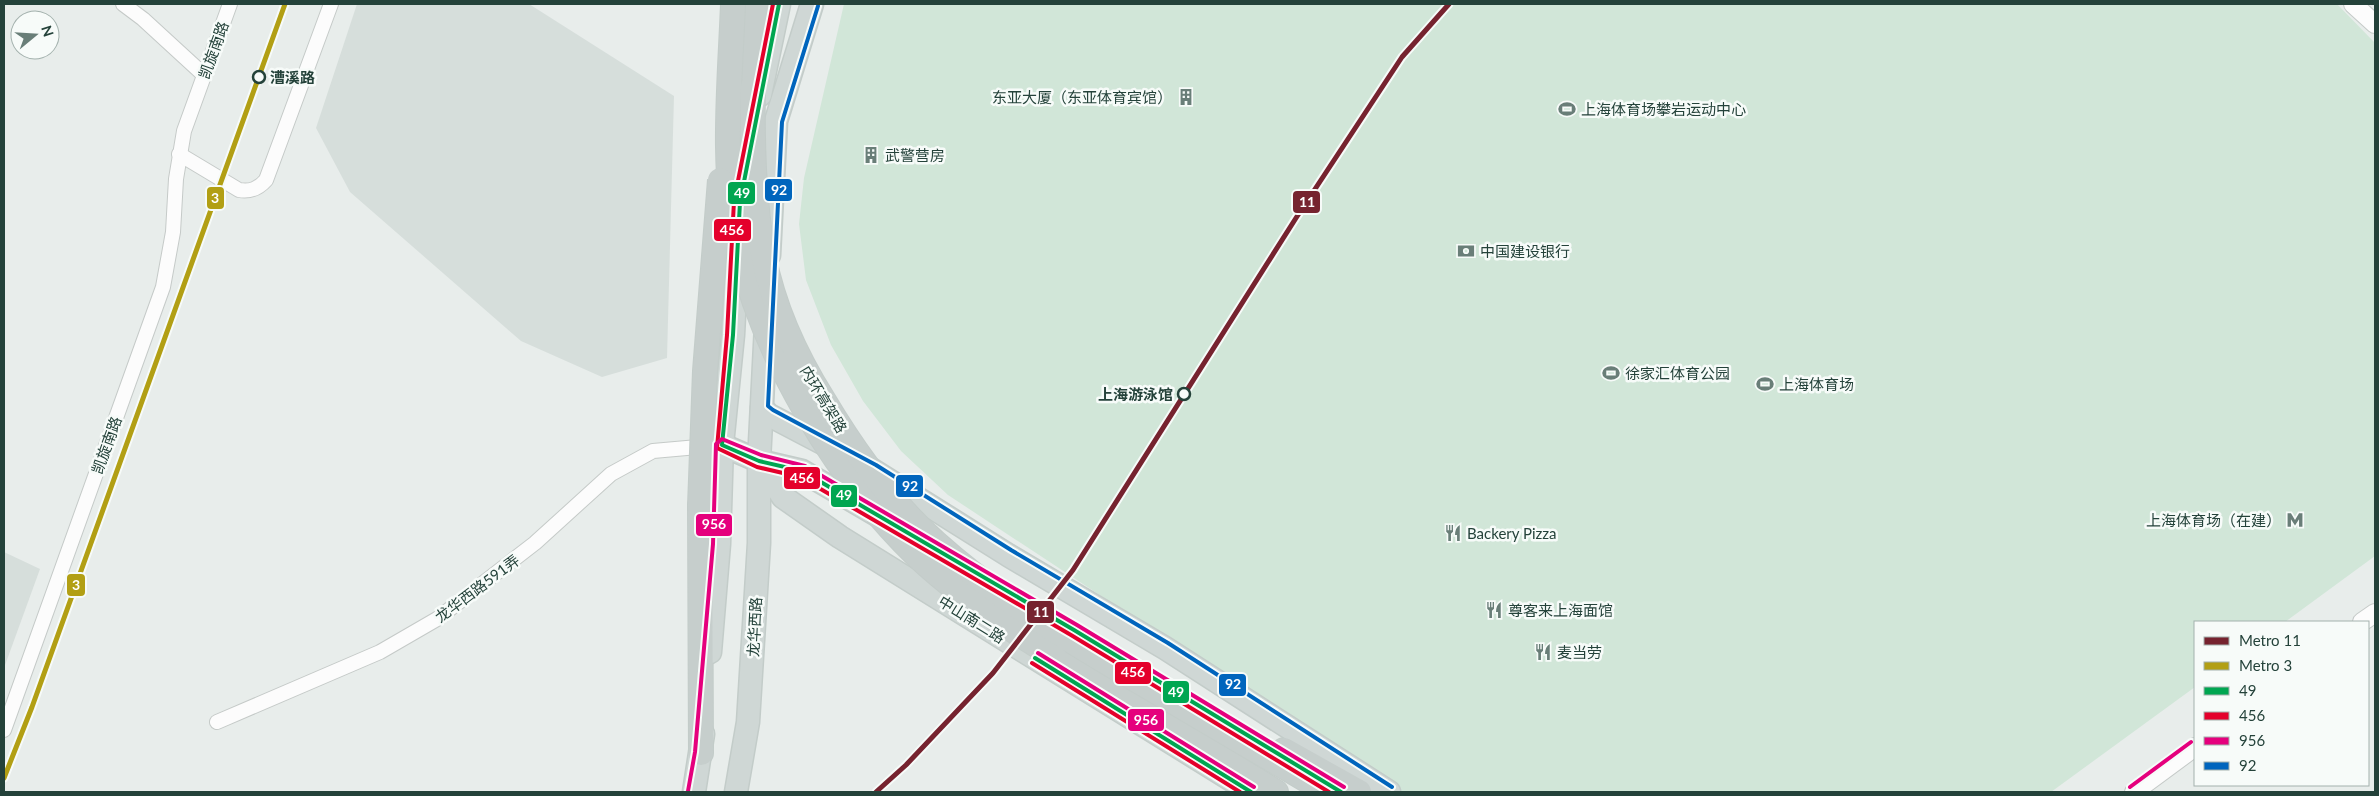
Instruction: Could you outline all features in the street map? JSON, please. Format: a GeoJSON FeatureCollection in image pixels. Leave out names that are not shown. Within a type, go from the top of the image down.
{"type":"FeatureCollection","features":[{"type":"Feature","properties":{"kind":"highway","name":"内环高架路"},"geometry":{"type":"LineString","coordinates":[[733,4],[729,148],[731,195],[738,244],[754,300],[774,354],[792,389],[864,495],[916,555],[985,610],[1025,638],[1276,792]]}},
{"type":"Feature","properties":{"kind":"highway","name":"内环高架路"},"geometry":{"type":"LineString","coordinates":[[756,4],[752,143],[755,198],[762,250],[775,298],[792,342],[812,382],[868,468],[895,502],[935,542],[1035,620],[1327,792]]}},
{"type":"Feature","properties":{"kind":"highway"},"geometry":{"type":"LineString","coordinates":[[701,753],[700,506],[705,372],[718,200],[730,86]]}},
{"type":"Feature","properties":{"kind":"highway"},"geometry":{"type":"LineString","coordinates":[[1141,682],[1178,690],[1359,792]]}},
{"type":"Feature","properties":{"kind":"main road"},"geometry":{"type":"LineString","coordinates":[[694,792],[701,753],[719,544],[722,445],[732,335],[740,202],[779,4]]}},
{"type":"Feature","properties":{"kind":"main road"},"geometry":{"type":"LineString","coordinates":[[759,460],[776,121],[812,4]]}},
{"type":"Feature","properties":{"kind":"main road"},"geometry":{"type":"LineString","coordinates":[[762,408],[769,415],[873,470],[1008,555],[1165,648],[1389,792]]}},
{"type":"Feature","properties":{"kind":"main road"},"geometry":{"type":"LineString","coordinates":[[722,445],[759,460],[802,472],[1074,630],[1341,792]]}},
{"type":"Feature","properties":{"kind":"main road","name":"龙华西路"},"geometry":{"type":"LineString","coordinates":[[736,792],[748,722],[759,543],[759,460]]}},
{"type":"Feature","properties":{"kind":"main road","name":"中山南二路"},"geometry":{"type":"LineString","coordinates":[[759,460],[782,497],[840,537],[1251,792]]}},
{"type":"Feature","properties":{"kind":"street"},"geometry":{"type":"LineString","coordinates":[[123,4],[143,19],[204,75]]}},
{"type":"Feature","properties":{"kind":"street","name":"凯旋南路"},"geometry":{"type":"LineString","coordinates":[[4,730],[163,287],[173,232],[179,154],[190,109],[230,4]]}},
{"type":"Feature","properties":{"kind":"street"},"geometry":{"type":"LineString","coordinates":[[179,154],[239,190],[246,191],[261,186],[266,180],[331,4]]}},
{"type":"Feature","properties":{"kind":"street"},"geometry":{"type":"LineString","coordinates":[[2353,4],[2375,24]]}},
{"type":"Feature","properties":{"kind":"street","name":"龙华西路591弄"},"geometry":{"type":"LineString","coordinates":[[217,722],[380,652],[437,619],[535,543],[610,474],[653,451],[722,445]]}},
{"type":"Feature","properties":{"kind":"street"},"geometry":{"type":"LineString","coordinates":[[2363,621],[2375,613]]}},
{"type":"Feature","properties":{"kind":"street"},"geometry":{"type":"LineString","coordinates":[[2134,792],[2194,748]]}},
{"type":"Feature","properties":{"kind":"shaded area"},"geometry":{"type":"Polygon","coordinates":[[[357,4],[529,4],[674,96],[667,358],[602,377],[521,341],[350,192],[316,128],[357,4]]]}},
{"type":"Feature","properties":{"kind":"shaded area"},"geometry":{"type":"Polygon","coordinates":[[[4,552],[40,569],[4,668],[4,552]]]}},
{"type":"Feature","properties":{"kind":"green space","name":"徐家汇体育公园"},"geometry":{"type":"Polygon","coordinates":[[[844,4],[2337,4],[2375,43],[2375,556],[2286,621],[2194,621],[2194,688],[2051,792],[1403,792],[1371,774],[948,495],[901,451],[863,401],[831,345],[806,280],[799,224],[804,178],[844,4]]]}},
{"type":"Feature","properties":{"kind":"metro line","name":"3"},"geometry":{"type":"LineString","coordinates":[[4,778],[32,707],[285,4]]}},
{"type":"Feature","properties":{"kind":"metro line","name":"11"},"geometry":{"type":"LineString","coordinates":[[876,792],[906,765],[993,673],[1073,570],[1296,218],[1402,57],[1449,4]]}},
{"type":"Feature","properties":{"kind":"transit line","name":"456"},"geometry":{"type":"LineString","coordinates":[[773,4],[734,201],[727,335],[717,448],[757,467],[800,477],[1071,635],[1329,792]]}},
{"type":"Feature","properties":{"kind":"transit line","name":"49"},"geometry":{"type":"LineString","coordinates":[[779,4],[740,202],[733,335],[722,445],[759,461],[802,471],[1074,630],[1341,792]]}},
{"type":"Feature","properties":{"kind":"transit line","name":"92"},"geometry":{"type":"LineString","coordinates":[[818,6],[782,122],[768,406],[876,465],[1011,550],[1168,643],[1392,787]]}},
{"type":"Feature","properties":{"kind":"transit line","name":"956"},"geometry":{"type":"LineString","coordinates":[[688,791],[695,752],[713,544],[716,444],[722,439],[761,455],[805,466],[1077,625],[1344,787]]}},
{"type":"Feature","properties":{"kind":"transit line","name":"956"},"geometry":{"type":"LineString","coordinates":[[1038,653],[1254,787]]}},
{"type":"Feature","properties":{"kind":"transit line","name":"49"},"geometry":{"type":"LineString","coordinates":[[1035,658],[1251,792]]}},
{"type":"Feature","properties":{"kind":"transit line","name":"456"},"geometry":{"type":"LineString","coordinates":[[1032,663],[1240,792]]}},
{"type":"Feature","properties":{"kind":"transit line","name":"956"},"geometry":{"type":"LineString","coordinates":[[2130,787],[2191,742]]}},
{"type":"Feature","properties":{"kind":"place","name":"漕溪路"},"geometry":{"type":"Point","coordinates":[259,77]}},
{"type":"Feature","properties":{"kind":"place","name":"东亚大厦（东亚体育宾馆）"},"geometry":{"type":"Point","coordinates":[1186,97]}},
{"type":"Feature","properties":{"kind":"place","name":"上海体育场攀岩运动中心"},"geometry":{"type":"Point","coordinates":[1567,109]}},
{"type":"Feature","properties":{"kind":"place","name":"武警营房"},"geometry":{"type":"Point","coordinates":[871,155]}},
{"type":"Feature","properties":{"kind":"place","name":"中国建设银行"},"geometry":{"type":"Point","coordinates":[1466,251]}},
{"type":"Feature","properties":{"kind":"place","name":"徐家汇体育公园"},"geometry":{"type":"Point","coordinates":[1611,373]}},
{"type":"Feature","properties":{"kind":"place","name":"上海体育场"},"geometry":{"type":"Point","coordinates":[1765,384]}},
{"type":"Feature","properties":{"kind":"place","name":"上海游泳馆"},"geometry":{"type":"Point","coordinates":[1184,394]}},
{"type":"Feature","properties":{"kind":"place","name":"上海体育场（在建）"},"geometry":{"type":"Point","coordinates":[2295,520]}},
{"type":"Feature","properties":{"kind":"place","name":"Backery Pizza"},"geometry":{"type":"Point","coordinates":[1453,533]}},
{"type":"Feature","properties":{"kind":"place","name":"尊客来上海面馆"},"geometry":{"type":"Point","coordinates":[1494,610]}},
{"type":"Feature","properties":{"kind":"place","name":"麦当劳"},"geometry":{"type":"Point","coordinates":[1543,652]}}]}
